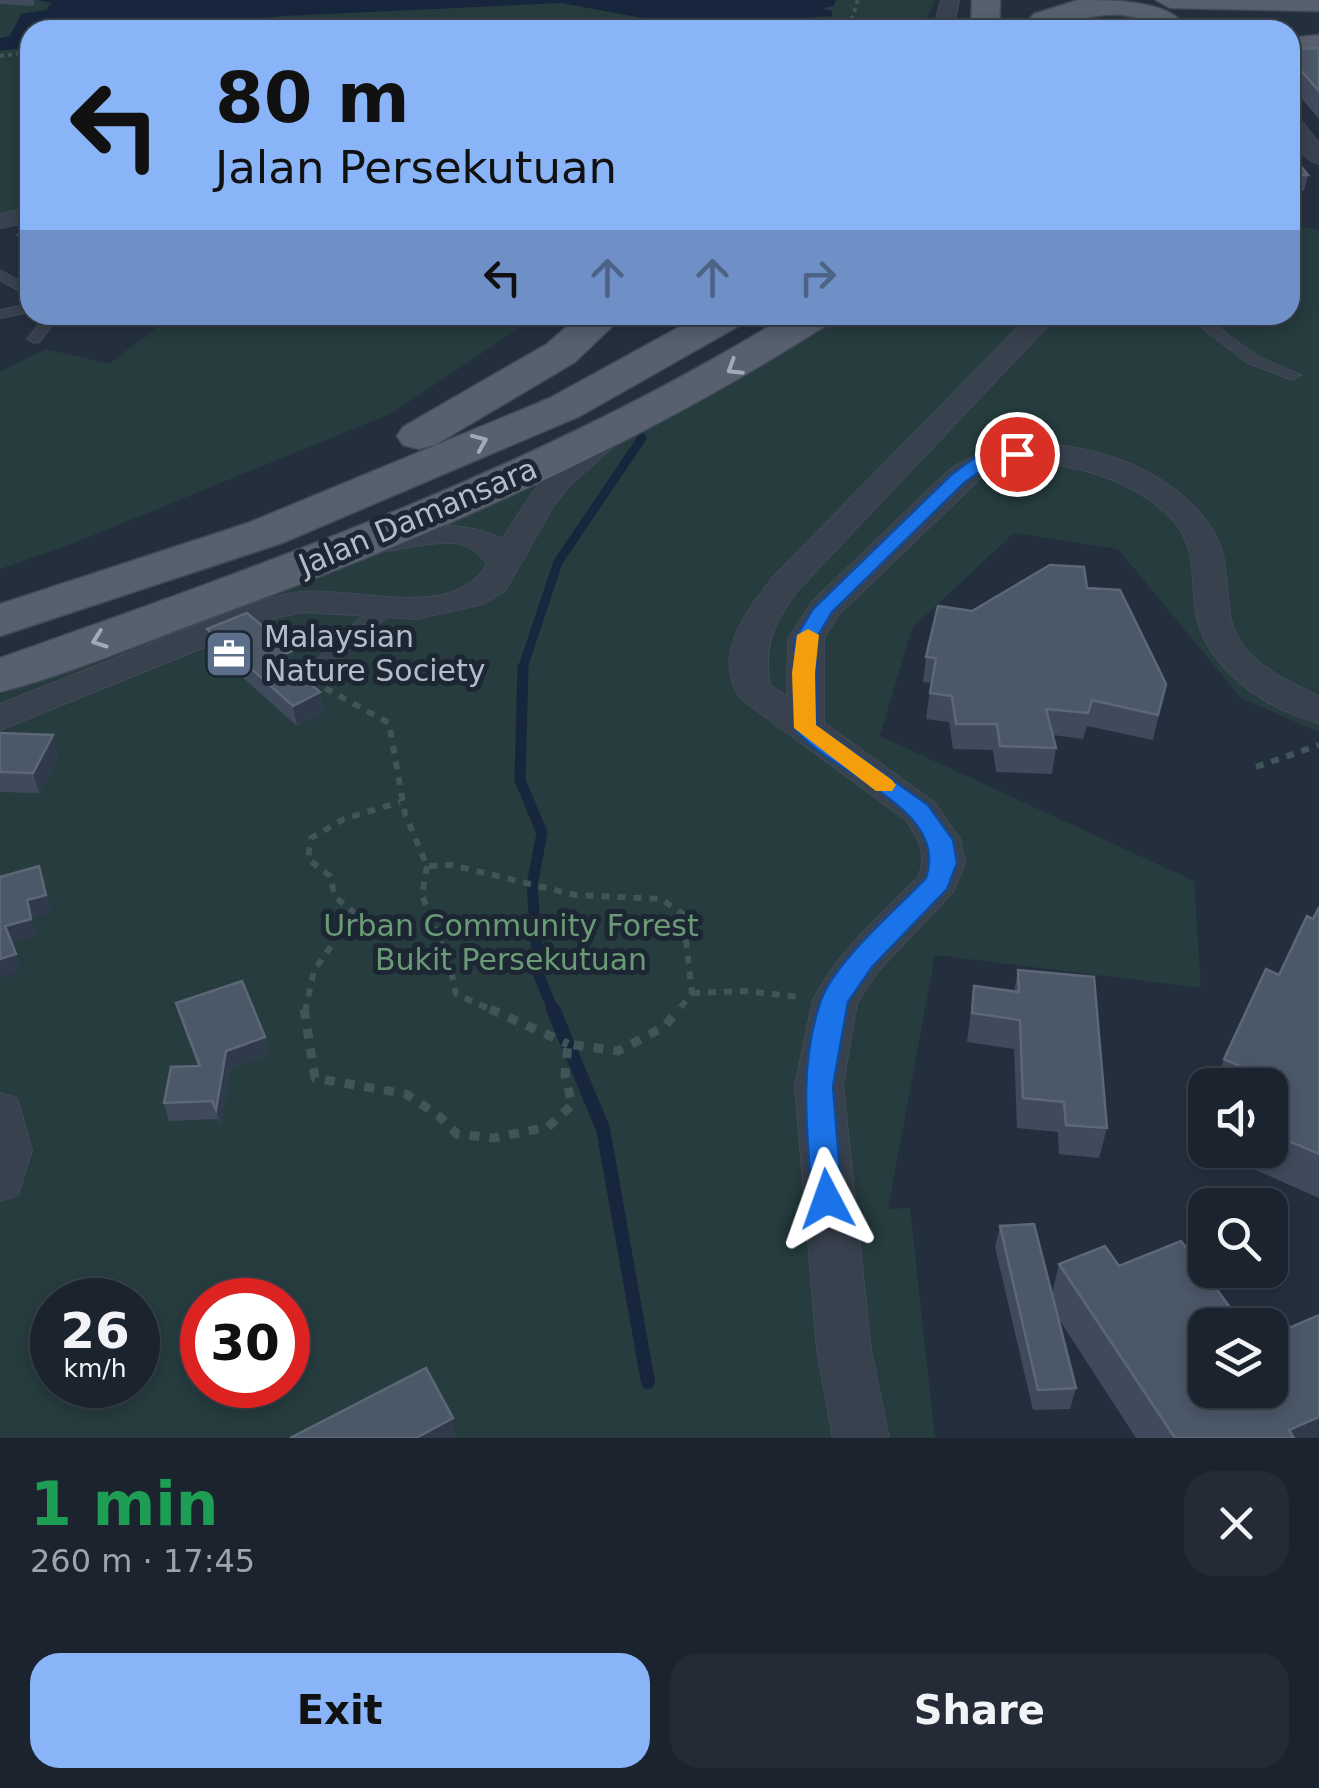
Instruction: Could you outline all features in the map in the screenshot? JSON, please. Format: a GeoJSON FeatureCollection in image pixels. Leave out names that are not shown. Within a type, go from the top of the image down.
{"type":"FeatureCollection","features":[{"type":"Feature","properties":{"kind":"main road"},"geometry":{"type":"LineString","coordinates":[[1043,20],[1056,8],[1093,0],[1150,9],[1165,20]]}},
{"type":"Feature","properties":{"kind":"main road"},"geometry":{"type":"LineString","coordinates":[[1170,0],[1319,3]]}},
{"type":"Feature","properties":{"kind":"main road"},"geometry":{"type":"LineString","coordinates":[[1261,20],[1319,13]]}},
{"type":"Feature","properties":{"kind":"main road"},"geometry":{"type":"LineString","coordinates":[[10,608],[358,466],[437,427],[561,352],[592,325]]}},
{"type":"Feature","properties":{"kind":"main road","name":"Jalan Damansara"},"geometry":{"type":"LineString","coordinates":[[10,608],[264,533],[564,407],[712,325]]}},
{"type":"Feature","properties":{"kind":"main road","name":"Jalan Damansara"},"geometry":{"type":"LineString","coordinates":[[0,676],[356,548],[614,432],[718,378],[800,325]]}},
{"type":"Feature","properties":{"kind":"street"},"geometry":{"type":"LineString","coordinates":[[1300,134],[1319,158]]}},
{"type":"Feature","properties":{"kind":"street"},"geometry":{"type":"LineString","coordinates":[[861,1438],[844,1350],[818,1086],[835,1000],[862,960],[938,882],[944,863],[940,840],[920,811],[753,690],[745,654],[756,623],[786,583],[1035,325]]}},
{"type":"Feature","properties":{"kind":"street"},"geometry":{"type":"LineString","coordinates":[[0,718],[270,610],[303,602],[390,610],[446,605],[471,598],[493,584],[560,477],[614,432]]}},
{"type":"Feature","properties":{"kind":"street"},"geometry":{"type":"LineString","coordinates":[[805,728],[806,639],[824,609],[958,479],[980,462],[1017,454],[1063,456],[1088,463],[1141,480],[1169,499],[1192,522],[1202,540],[1213,621],[1229,652],[1256,677],[1312,714]]}},
{"type":"Feature","properties":{"kind":"street"},"geometry":{"type":"LineString","coordinates":[[356,548],[414,535],[464,536],[494,547],[503,564]]}},
{"type":"Feature","properties":{"kind":"street"},"geometry":{"type":"LineString","coordinates":[[0,1112],[8,1150],[0,1180]]}},
{"type":"Feature","properties":{"kind":"lane"},"geometry":{"type":"LineString","coordinates":[[34,339],[46,325]]}},
{"type":"Feature","properties":{"kind":"lane"},"geometry":{"type":"LineString","coordinates":[[1206,325],[1253,360],[1293,375]]}},
{"type":"Feature","properties":{"kind":"lane"},"geometry":{"type":"LineString","coordinates":[[318,678],[364,624],[390,610]]}},
{"type":"Feature","properties":{"kind":"path"},"geometry":{"type":"LineString","coordinates":[[318,678],[389,723],[400,802],[409,835],[427,866],[422,895],[450,966],[456,994],[568,1044],[618,1051],[664,1028],[692,993],[683,914],[662,899],[575,894],[452,865],[427,866]]}},
{"type":"Feature","properties":{"kind":"path"},"geometry":{"type":"LineString","coordinates":[[1256,767],[1319,745]]}},
{"type":"Feature","properties":{"kind":"path"},"geometry":{"type":"LineString","coordinates":[[400,802],[344,818],[311,838],[308,860],[330,876],[335,897],[355,912],[348,929],[312,971],[303,1010],[315,1078],[408,1092],[440,1114],[457,1134],[493,1138],[548,1127],[572,1105],[565,1075],[568,1044]]}},
{"type":"Feature","properties":{"kind":"path"},"geometry":{"type":"LineString","coordinates":[[692,993],[745,991],[835,1000]]}},
{"type":"Feature","properties":{"kind":"green space"},"geometry":{"type":"Polygon","coordinates":[[[0,0],[935,0],[926,20],[20,20],[20,209],[0,214],[0,0]]]}},
{"type":"Feature","properties":{"kind":"green space","name":"Urban Community Forest Bukit Persekutuan"},"geometry":{"type":"Polygon","coordinates":[[[1300,227],[1319,230],[1319,732],[1241,698],[1118,549],[1014,533],[912,628],[880,736],[1194,881],[1201,988],[935,955],[888,1209],[910,1208],[935,1438],[0,1438],[0,695],[281,588],[622,440],[729,384],[824,325],[1300,325],[1300,227]]]}},
{"type":"Feature","properties":{"kind":"green space"},"geometry":{"type":"Polygon","coordinates":[[[160,325],[524,325],[392,413],[69,545],[0,569],[0,372],[46,349],[109,364],[160,325]]]}},
{"type":"Feature","properties":{"kind":"water"},"geometry":{"type":"Polygon","coordinates":[[[38,0],[836,0],[834,6],[822,8],[832,11],[832,16],[777,20],[654,20],[561,3],[243,20],[20,20],[20,48],[0,51],[0,38],[10,36],[21,14],[46,10],[52,3],[38,0]]]}},
{"type":"Feature","properties":{"kind":"building"},"geometry":{"type":"Polygon","coordinates":[[[1319,48],[1319,91],[1300,69],[1300,49],[1319,48]]]}},
{"type":"Feature","properties":{"kind":"building"},"geometry":{"type":"Polygon","coordinates":[[[1050,565],[1084,567],[1087,588],[1120,590],[1166,684],[1158,715],[1092,700],[1088,713],[1046,709],[1056,748],[1000,746],[997,724],[956,724],[952,696],[930,693],[936,658],[926,657],[938,606],[972,611],[1050,565]]]}},
{"type":"Feature","properties":{"kind":"building"},"geometry":{"type":"Polygon","coordinates":[[[247,613],[292,651],[278,657],[320,692],[293,706],[207,629],[247,613]]]}},
{"type":"Feature","properties":{"kind":"building"},"geometry":{"type":"Polygon","coordinates":[[[0,733],[53,735],[33,773],[0,772],[0,733]]]}},
{"type":"Feature","properties":{"kind":"building"},"geometry":{"type":"Polygon","coordinates":[[[39,866],[46,895],[27,900],[31,919],[5,926],[16,954],[0,959],[0,877],[39,866]]]}},
{"type":"Feature","properties":{"kind":"building"},"geometry":{"type":"Polygon","coordinates":[[[1319,907],[1319,1154],[1288,1141],[1288,1068],[1244,1068],[1224,1059],[1266,969],[1279,975],[1307,916],[1313,919],[1319,907]]]}},
{"type":"Feature","properties":{"kind":"building"},"geometry":{"type":"Polygon","coordinates":[[[1018,970],[1094,977],[1107,1128],[1066,1125],[1064,1102],[1023,1098],[1020,1020],[972,1013],[974,986],[1019,992],[1018,970]]]}},
{"type":"Feature","properties":{"kind":"building"},"geometry":{"type":"Polygon","coordinates":[[[242,981],[265,1037],[226,1051],[216,1110],[212,1101],[164,1103],[171,1067],[200,1066],[176,1003],[242,981]]]}},
{"type":"Feature","properties":{"kind":"building"},"geometry":{"type":"Polygon","coordinates":[[[1034,1224],[1076,1388],[1038,1390],[1000,1226],[1034,1224]]]}},
{"type":"Feature","properties":{"kind":"building"},"geometry":{"type":"Polygon","coordinates":[[[1181,1241],[1188,1250],[1188,1288],[1216,1288],[1230,1308],[1188,1308],[1188,1408],[1288,1408],[1288,1328],[1319,1315],[1319,1417],[1289,1430],[1294,1438],[1175,1438],[1059,1264],[1105,1246],[1119,1266],[1181,1241]]]}},
{"type":"Feature","properties":{"kind":"building"},"geometry":{"type":"Polygon","coordinates":[[[426,1368],[453,1418],[416,1438],[290,1438],[426,1368]]]}},
{"type":"Feature","properties":{"kind":"waterway"},"geometry":{"type":"LineString","coordinates":[[523,667],[558,562],[642,438]]}},
{"type":"Feature","properties":{"kind":"waterway"},"geometry":{"type":"LineString","coordinates":[[523,667],[520,780],[542,833],[532,885],[539,976],[554,1012]]}},
{"type":"Feature","properties":{"kind":"waterway"},"geometry":{"type":"LineString","coordinates":[[553,1009],[603,1129],[648,1382]]}},
{"type":"Feature","properties":{"kind":"slow traffic"},"geometry":{"type":"LineString","coordinates":[[808,635],[805,728],[884,785]]}},
{"type":"Feature","properties":{"kind":"place","name":"Malaysian Nature Society"},"geometry":{"type":"Point","coordinates":[229,654]}},
{"type":"Feature","properties":{"kind":"route"},"geometry":{"type":"LineString","coordinates":[[827,1199],[818,1086],[835,1000],[862,960],[938,882],[944,863],[940,840],[920,811],[805,728],[806,639],[824,609],[958,479],[980,462],[1017,454]]}}]}
